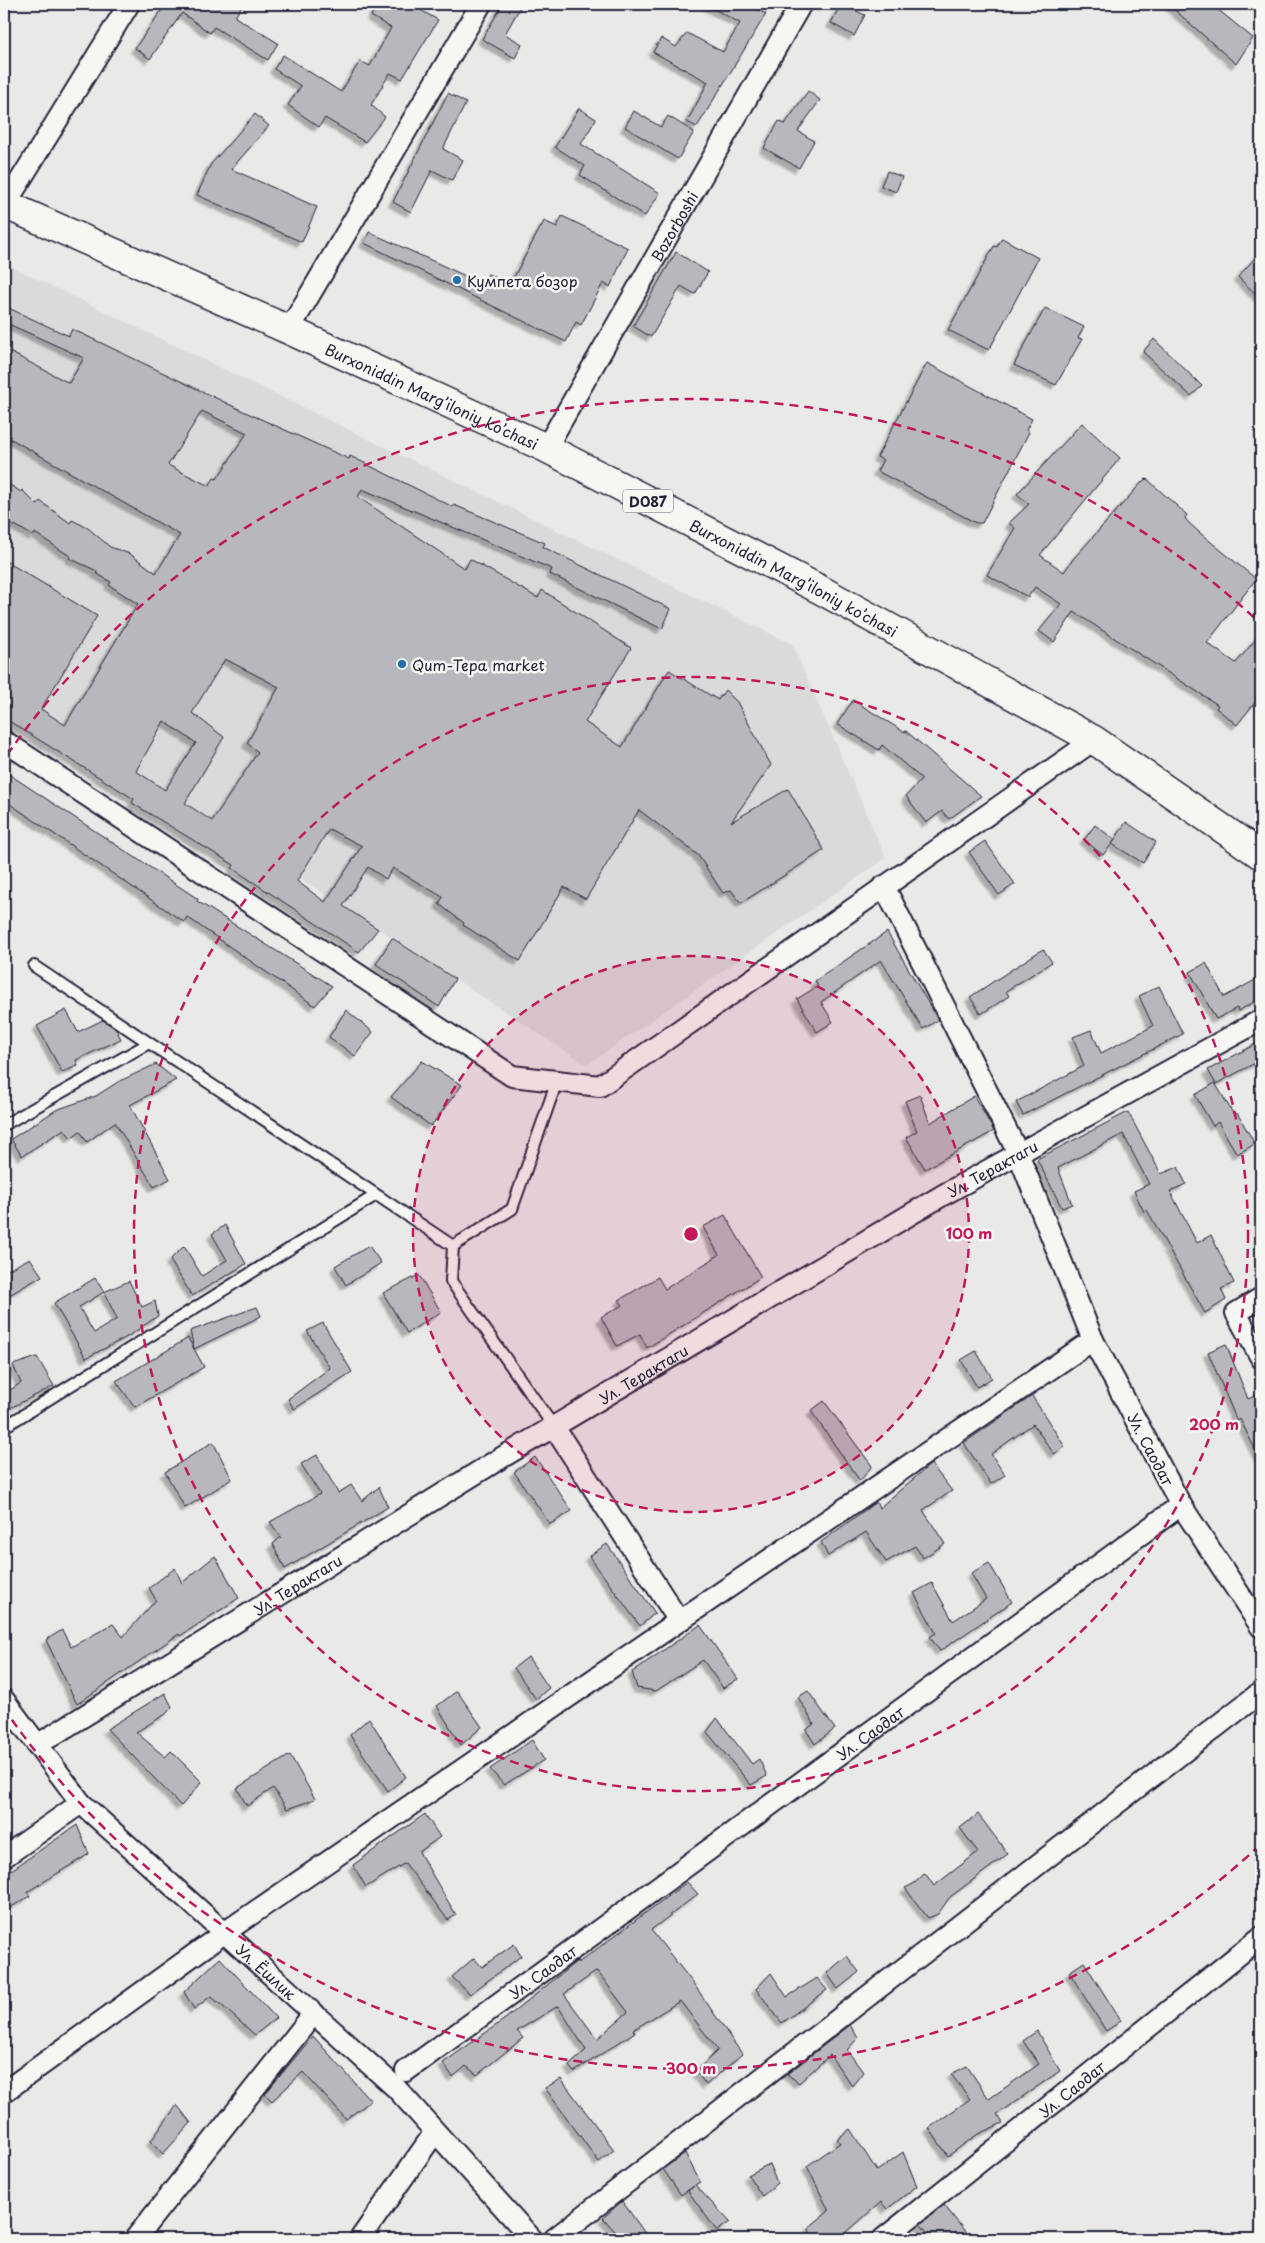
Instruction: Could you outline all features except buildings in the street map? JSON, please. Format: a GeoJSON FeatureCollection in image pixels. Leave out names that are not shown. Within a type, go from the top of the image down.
{"type":"FeatureCollection","features":[{"type":"Feature","properties":{"kind":"main road","name":"Burxoniddin Marg’iloniy ko’chasi"},"geometry":{"type":"LineString","coordinates":[[5,205],[289,330],[546,448],[819,589],[1094,740],[1261,855]]}},
{"type":"Feature","properties":{"kind":"street"},"geometry":{"type":"LineString","coordinates":[[5,205],[129,4]]}},
{"type":"Feature","properties":{"kind":"street"},"geometry":{"type":"LineString","coordinates":[[289,330],[480,4]]}},
{"type":"Feature","properties":{"kind":"street","name":"Bozorboshi"},"geometry":{"type":"LineString","coordinates":[[546,448],[801,4]]}},
{"type":"Feature","properties":{"kind":"street"},"geometry":{"type":"LineString","coordinates":[[4,741],[512,1076],[600,1086],[1094,740]]}},
{"type":"Feature","properties":{"kind":"street","name":"Ул. Саодат"},"geometry":{"type":"LineString","coordinates":[[406,2071],[1181,1505],[1093,1340],[1018,1153],[884,886]]}},
{"type":"Feature","properties":{"kind":"street","name":"Ул. Терактаги"},"geometry":{"type":"LineString","coordinates":[[37,1745],[554,1427],[943,1195],[1261,1020]]}},
{"type":"Feature","properties":{"kind":"street"},"geometry":{"type":"LineString","coordinates":[[1261,1298],[1236,1313],[1261,1358]]}},
{"type":"Feature","properties":{"kind":"street"},"geometry":{"type":"LineString","coordinates":[[4,2092],[224,1933],[1093,1340]]}},
{"type":"Feature","properties":{"kind":"street"},"geometry":{"type":"LineString","coordinates":[[554,1427],[679,1621]]}},
{"type":"Feature","properties":{"kind":"street"},"geometry":{"type":"LineString","coordinates":[[1181,1505],[1261,1627]]}},
{"type":"Feature","properties":{"kind":"street"},"geometry":{"type":"LineString","coordinates":[[554,2239],[1261,1692]]}},
{"type":"Feature","properties":{"kind":"street","name":"Ул. Ёшлик"},"geometry":{"type":"LineString","coordinates":[[4,1700],[81,1803],[396,2088],[532,2239]]}},
{"type":"Feature","properties":{"kind":"street"},"geometry":{"type":"LineString","coordinates":[[4,1857],[81,1803]]}},
{"type":"Feature","properties":{"kind":"street","name":"Ул. Саодат"},"geometry":{"type":"LineString","coordinates":[[883,2239],[1261,1937]]}},
{"type":"Feature","properties":{"kind":"street"},"geometry":{"type":"LineString","coordinates":[[135,2239],[314,2013]]}},
{"type":"Feature","properties":{"kind":"street"},"geometry":{"type":"LineString","coordinates":[[360,2239],[436,2132]]}},
{"type":"Feature","properties":{"kind":"lane"},"geometry":{"type":"LineString","coordinates":[[34,966],[453,1246]]}},
{"type":"Feature","properties":{"kind":"lane"},"geometry":{"type":"LineString","coordinates":[[4,1126],[149,1042]]}},
{"type":"Feature","properties":{"kind":"lane"},"geometry":{"type":"LineString","coordinates":[[453,1246],[512,1209],[557,1081]]}},
{"type":"Feature","properties":{"kind":"lane"},"geometry":{"type":"LineString","coordinates":[[4,1427],[376,1195]]}},
{"type":"Feature","properties":{"kind":"lane"},"geometry":{"type":"LineString","coordinates":[[453,1246],[451,1281],[554,1427]]}},
{"type":"Feature","properties":{"kind":"shaded area","name":"Qum-Tepa market"},"geometry":{"type":"Polygon","coordinates":[[[4,263],[792,644],[886,858],[587,1065],[4,685],[4,263]]]}},
{"type":"Feature","properties":{"kind":"place","name":"Кумпета бозор"},"geometry":{"type":"Point","coordinates":[457,280]}},
{"type":"Feature","properties":{"kind":"place","name":"Qum-Tepa market"},"geometry":{"type":"Point","coordinates":[402,664]}}]}
